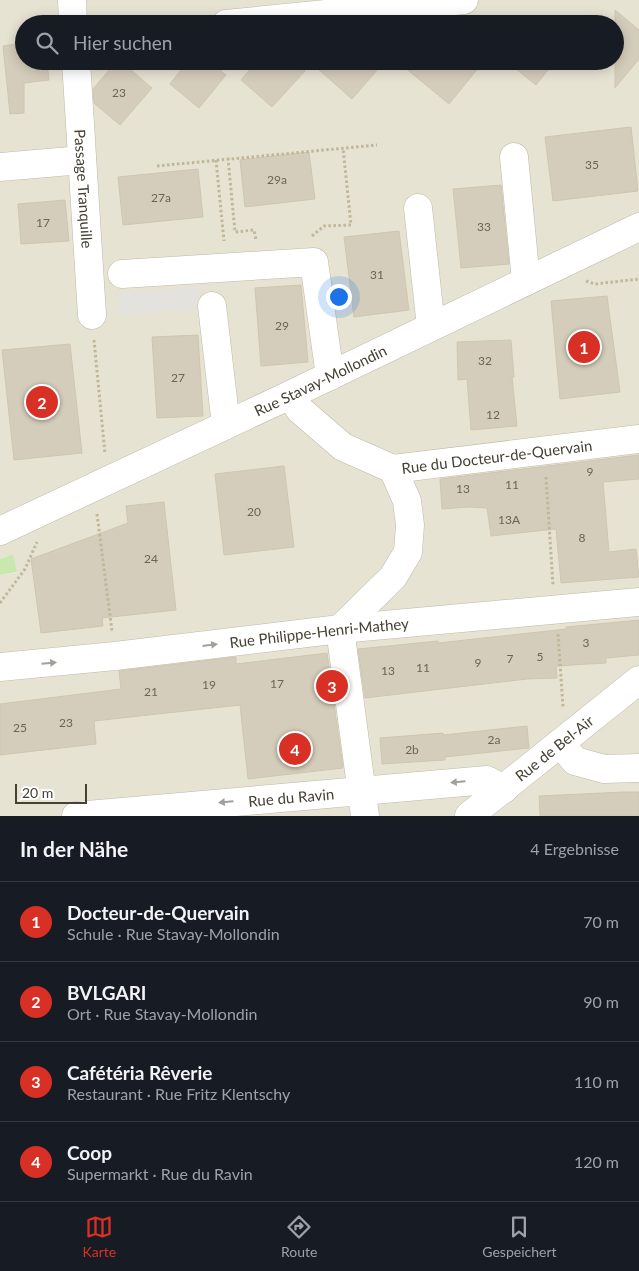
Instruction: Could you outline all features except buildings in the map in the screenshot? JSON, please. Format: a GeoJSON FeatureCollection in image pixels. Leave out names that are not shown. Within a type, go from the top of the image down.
{"type":"FeatureCollection","features":[{"type":"Feature","properties":{"kind":"street"},"geometry":{"type":"LineString","coordinates":[[72,0],[73,15]]}},
{"type":"Feature","properties":{"kind":"street"},"geometry":{"type":"LineString","coordinates":[[315,15],[464,0]]}},
{"type":"Feature","properties":{"kind":"street","name":"Passage Tranquille"},"geometry":{"type":"LineString","coordinates":[[77,70],[93,323]]}},
{"type":"Feature","properties":{"kind":"street"},"geometry":{"type":"LineString","coordinates":[[514,157],[526,281]]}},
{"type":"Feature","properties":{"kind":"street"},"geometry":{"type":"LineString","coordinates":[[0,167],[82,160]]}},
{"type":"Feature","properties":{"kind":"street"},"geometry":{"type":"LineString","coordinates":[[418,208],[431,327]]}},
{"type":"Feature","properties":{"kind":"street","name":"Rue Stavay-Mollondin"},"geometry":{"type":"LineString","coordinates":[[0,531],[330,376],[639,227]]}},
{"type":"Feature","properties":{"kind":"street"},"geometry":{"type":"LineString","coordinates":[[122,274],[314,262],[330,376]]}},
{"type":"Feature","properties":{"kind":"street"},"geometry":{"type":"LineString","coordinates":[[212,306],[226,425]]}},
{"type":"Feature","properties":{"kind":"street","name":"Rue du Docteur-de-Quervain"},"geometry":{"type":"LineString","coordinates":[[290,395],[300,410],[343,447],[393,469],[639,439]]}},
{"type":"Feature","properties":{"kind":"street"},"geometry":{"type":"LineString","coordinates":[[364,803],[340,629],[393,576],[408,552],[410,525],[407,501],[393,469]]}},
{"type":"Feature","properties":{"kind":"street","name":"Rue Philippe-Henri-Mathey"},"geometry":{"type":"LineString","coordinates":[[0,667],[115,656],[340,629],[639,602]]}},
{"type":"Feature","properties":{"kind":"street","name":"Rue de Bel-Air"},"geometry":{"type":"LineString","coordinates":[[469,816],[639,680]]}},
{"type":"Feature","properties":{"kind":"street"},"geometry":{"type":"LineString","coordinates":[[560,743],[575,761],[604,769],[639,768]]}},
{"type":"Feature","properties":{"kind":"street","name":"Rue du Ravin"},"geometry":{"type":"LineString","coordinates":[[76,816],[364,803],[488,780],[504,789]]}},
{"type":"Feature","properties":{"kind":"path"},"geometry":{"type":"LineString","coordinates":[[157,166],[377,145]]}},
{"type":"Feature","properties":{"kind":"path"},"geometry":{"type":"LineString","coordinates":[[309,238],[324,226],[351,225],[343,148]]}},
{"type":"Feature","properties":{"kind":"path"},"geometry":{"type":"LineString","coordinates":[[228,158],[235,232],[254,230],[256,248]]}},
{"type":"Feature","properties":{"kind":"path"},"geometry":{"type":"LineString","coordinates":[[216,160],[226,268]]}},
{"type":"Feature","properties":{"kind":"path"},"geometry":{"type":"LineString","coordinates":[[585,281],[595,284],[639,280]]}},
{"type":"Feature","properties":{"kind":"path"},"geometry":{"type":"LineString","coordinates":[[93,323],[105,456]]}},
{"type":"Feature","properties":{"kind":"path"},"geometry":{"type":"LineString","coordinates":[[544,451],[553,580]]}},
{"type":"Feature","properties":{"kind":"path"},"geometry":{"type":"LineString","coordinates":[[96,507],[115,656]]}},
{"type":"Feature","properties":{"kind":"path"},"geometry":{"type":"LineString","coordinates":[[0,603],[25,569],[41,534]]}},
{"type":"Feature","properties":{"kind":"path"},"geometry":{"type":"LineString","coordinates":[[556,610],[564,715]]}},
{"type":"Feature","properties":{"kind":"shaded area"},"geometry":{"type":"Polygon","coordinates":[[[0,0],[639,0],[639,816],[0,816],[0,575],[17,573],[13,554],[0,559],[0,0]]]}},
{"type":"Feature","properties":{"kind":"shaded area"},"geometry":{"type":"Polygon","coordinates":[[[199,287],[201,307],[120,315],[118,294],[199,287]]]}},
{"type":"Feature","properties":{"kind":"green space"},"geometry":{"type":"Polygon","coordinates":[[[13,554],[17,572],[0,575],[0,559],[13,554]]]}},
{"type":"Feature","properties":{"kind":"place","name":"Docteur-de-Quervain"},"geometry":{"type":"Point","coordinates":[584,347]}},
{"type":"Feature","properties":{"kind":"place","name":"BVLGARI"},"geometry":{"type":"Point","coordinates":[42,402]}},
{"type":"Feature","properties":{"kind":"place","name":"Cafétéria Rêverie"},"geometry":{"type":"Point","coordinates":[332,686]}},
{"type":"Feature","properties":{"kind":"place","name":"Coop"},"geometry":{"type":"Point","coordinates":[295,749]}}]}
